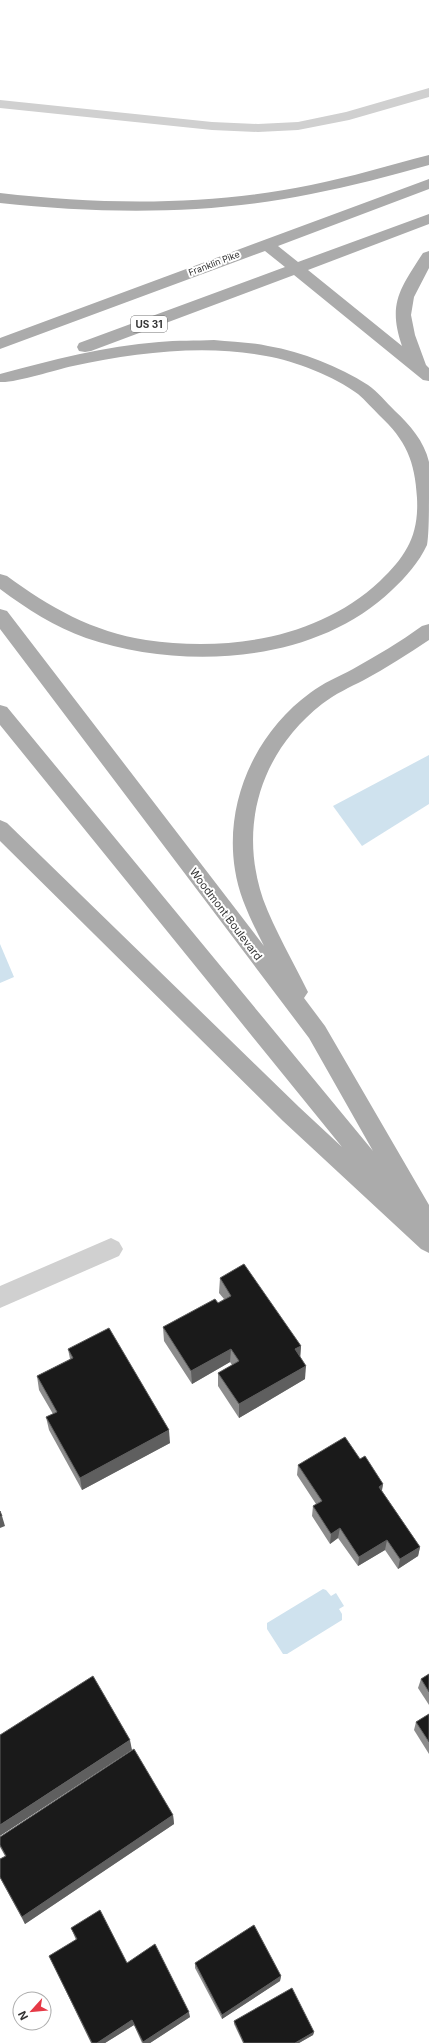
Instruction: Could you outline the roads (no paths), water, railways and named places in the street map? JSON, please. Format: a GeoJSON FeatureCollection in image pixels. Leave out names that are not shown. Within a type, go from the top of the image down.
{"type":"FeatureCollection","features":[{"type":"Feature","properties":{"kind":"main road"},"geometry":{"type":"LineString","coordinates":[[0,198],[76,206],[193,204],[261,197],[319,188],[352,181],[429,160]]}},
{"type":"Feature","properties":{"kind":"main road","name":"Franklin Pike"},"geometry":{"type":"LineString","coordinates":[[0,344],[429,184]]}},
{"type":"Feature","properties":{"kind":"main road","name":"US 31"},"geometry":{"type":"LineString","coordinates":[[1,379],[429,219]]}},
{"type":"Feature","properties":{"kind":"main road"},"geometry":{"type":"LineString","coordinates":[[266,244],[424,371]]}},
{"type":"Feature","properties":{"kind":"main road"},"geometry":{"type":"LineString","coordinates":[[424,371],[404,324],[403,310],[406,296],[412,283],[429,256]]}},
{"type":"Feature","properties":{"kind":"main road"},"geometry":{"type":"LineString","coordinates":[[0,580],[41,609],[61,620],[114,640],[159,649],[192,652],[268,644],[318,629],[345,616],[370,600],[391,582],[418,546],[426,527],[428,507],[428,485],[424,467],[416,449],[394,417],[355,385],[328,371],[288,356],[262,349],[236,346],[189,344],[157,346],[55,364],[1,379]]}},
{"type":"Feature","properties":{"kind":"main road","name":"Woodmont Boulevard"},"geometry":{"type":"LineString","coordinates":[[0,616],[317,1032],[429,1227]]}},
{"type":"Feature","properties":{"kind":"main road"},"geometry":{"type":"LineString","coordinates":[[317,1032],[253,898],[242,843],[242,823],[248,793],[264,758],[280,732],[313,700],[328,690],[409,645],[429,631]]}},
{"type":"Feature","properties":{"kind":"main road"},"geometry":{"type":"LineString","coordinates":[[0,712],[429,1236]]}},
{"type":"Feature","properties":{"kind":"main road"},"geometry":{"type":"LineString","coordinates":[[0,828],[291,1114],[429,1242]]}},
{"type":"Feature","properties":{"kind":"street"},"geometry":{"type":"LineString","coordinates":[[0,104],[212,126],[258,128],[298,126],[343,118],[429,92]]}},
{"type":"Feature","properties":{"kind":"street"},"geometry":{"type":"LineString","coordinates":[[0,1297],[111,1249]]}},
{"type":"Feature","properties":{"kind":"water"},"geometry":{"type":"Polygon","coordinates":[[[429,755],[429,804],[362,846],[333,806],[429,755]]]}},
{"type":"Feature","properties":{"kind":"water"},"geometry":{"type":"Polygon","coordinates":[[[0,944],[14,977],[0,983],[0,944]]]}},
{"type":"Feature","properties":{"kind":"water"},"geometry":{"type":"Polygon","coordinates":[[[323,1589],[326,1590],[331,1596],[336,1593],[344,1606],[339,1609],[342,1614],[342,1620],[287,1654],[283,1654],[267,1629],[267,1623],[323,1589]]]}}]}
